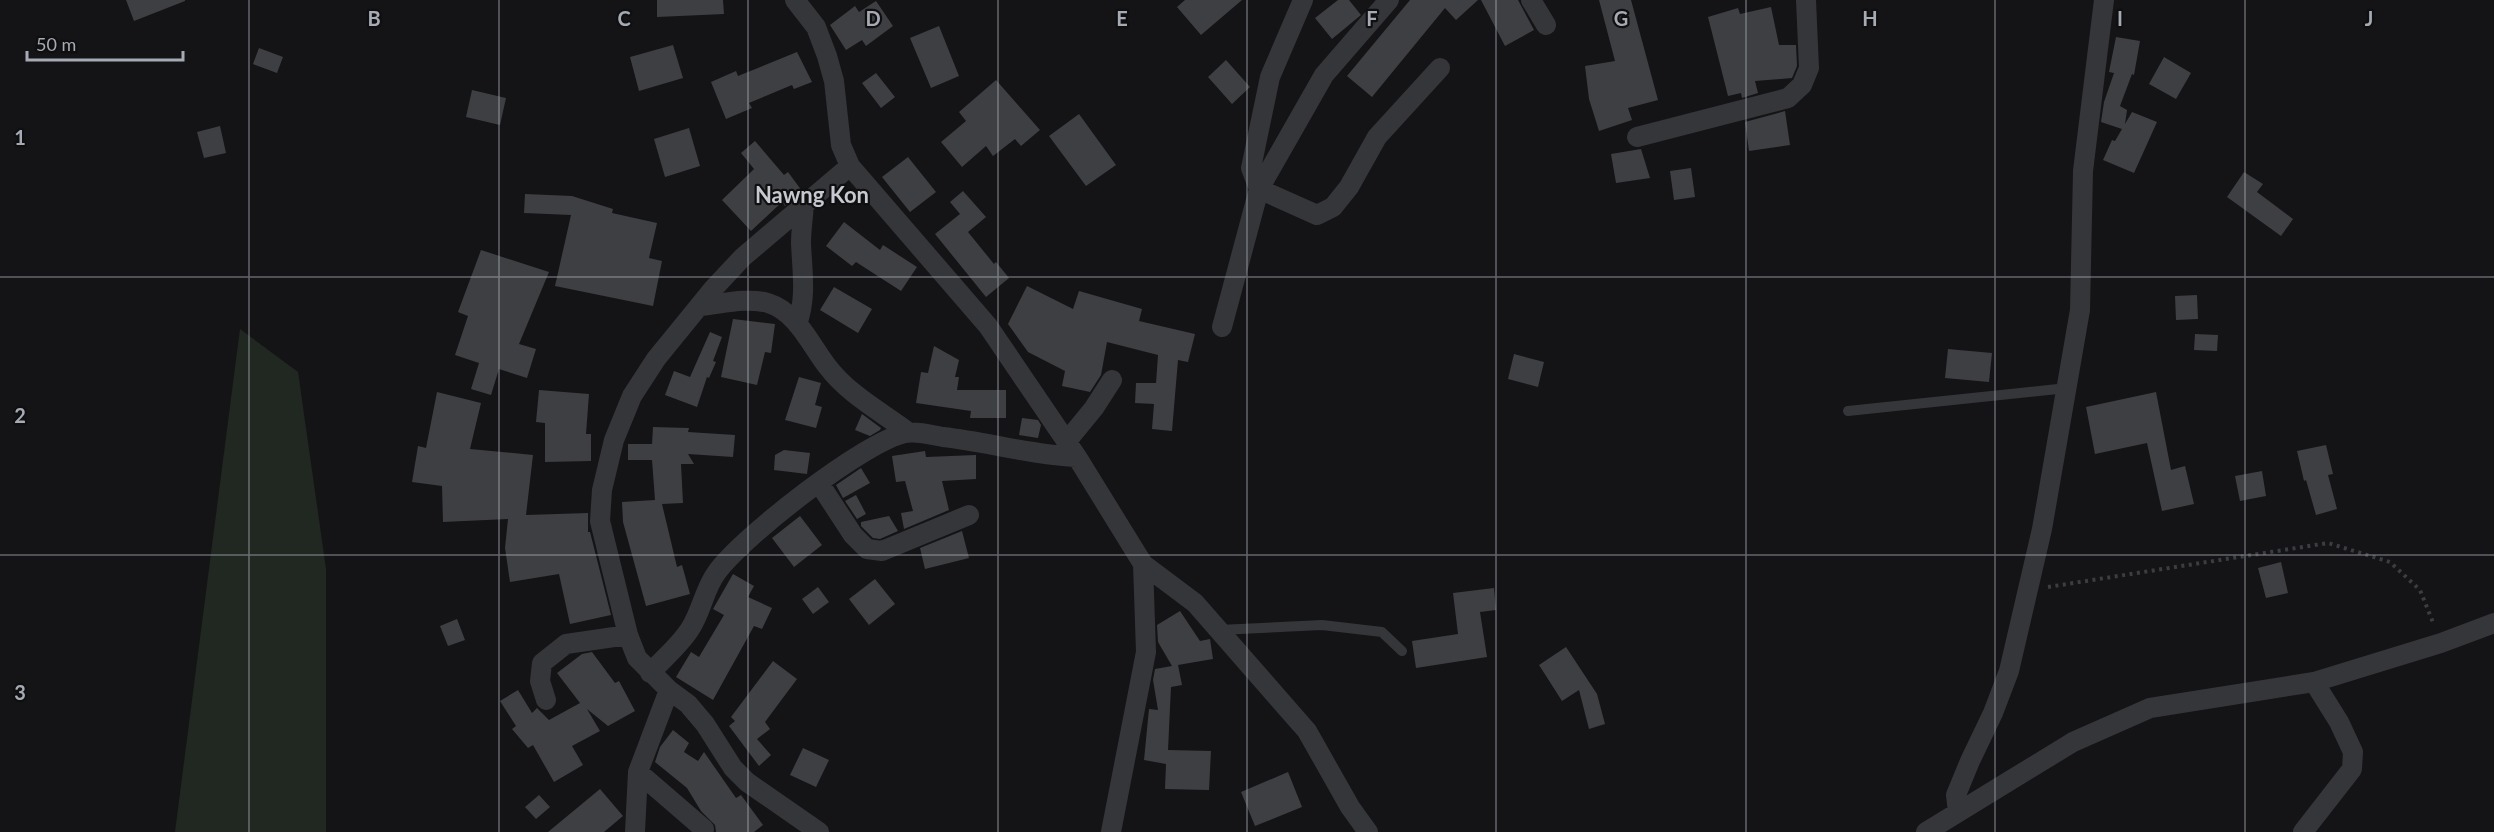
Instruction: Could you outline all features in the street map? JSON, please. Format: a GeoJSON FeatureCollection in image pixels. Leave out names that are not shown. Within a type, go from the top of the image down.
{"type":"FeatureCollection","features":[{"type":"Feature","properties":{"kind":"street"},"geometry":{"type":"LineString","coordinates":[[795,0],[816,27],[827,56],[834,81],[841,145],[850,166],[988,326],[1072,449],[1143,564],[1195,603],[1307,730],[1350,807],[1368,832]]}},
{"type":"Feature","properties":{"kind":"street"},"geometry":{"type":"LineString","coordinates":[[1303,0],[1270,77],[1251,168],[1259,189],[1317,215],[1334,207],[1349,187],[1377,137],[1440,68]]}},
{"type":"Feature","properties":{"kind":"street"},"geometry":{"type":"LineString","coordinates":[[1222,327],[1259,189],[1324,75],[1389,0]]}},
{"type":"Feature","properties":{"kind":"street"},"geometry":{"type":"LineString","coordinates":[[1531,0],[1546,25]]}},
{"type":"Feature","properties":{"kind":"street"},"geometry":{"type":"LineString","coordinates":[[1637,136],[1788,98],[1802,85],[1809,68],[1806,0]]}},
{"type":"Feature","properties":{"kind":"street"},"geometry":{"type":"LineString","coordinates":[[1958,812],[1956,795],[2009,671],[2042,529],[2080,310],[2083,171],[2104,0]]}},
{"type":"Feature","properties":{"kind":"street"},"geometry":{"type":"LineString","coordinates":[[819,832],[747,782],[733,768],[705,724],[688,704],[650,673],[637,658],[628,635],[600,521],[602,490],[614,440],[632,396],[657,359],[743,257],[850,166]]}},
{"type":"Feature","properties":{"kind":"street"},"geometry":{"type":"LineString","coordinates":[[797,324],[802,306],[804,273],[801,241],[804,205]]}},
{"type":"Feature","properties":{"kind":"street"},"geometry":{"type":"LineString","coordinates":[[700,306],[756,301],[769,303],[783,310],[797,324],[837,378],[908,432]]}},
{"type":"Feature","properties":{"kind":"street"},"geometry":{"type":"LineString","coordinates":[[1072,449],[1112,380]]}},
{"type":"Feature","properties":{"kind":"street"},"geometry":{"type":"LineString","coordinates":[[650,673],[689,631],[711,582],[736,549],[819,483],[884,441],[908,432],[983,442],[1041,455],[1072,449]]}},
{"type":"Feature","properties":{"kind":"street"},"geometry":{"type":"LineString","coordinates":[[819,483],[853,534],[867,549],[882,551],[969,515]]}},
{"type":"Feature","properties":{"kind":"street"},"geometry":{"type":"LineString","coordinates":[[1111,832],[1146,652],[1143,564]]}},
{"type":"Feature","properties":{"kind":"street"},"geometry":{"type":"LineString","coordinates":[[1926,832],[2073,742],[2150,708],[2314,682],[2441,643],[2494,623]]}},
{"type":"Feature","properties":{"kind":"street"},"geometry":{"type":"LineString","coordinates":[[546,700],[540,681],[542,663],[566,644],[628,635]]}},
{"type":"Feature","properties":{"kind":"street"},"geometry":{"type":"LineString","coordinates":[[2303,832],[2352,769],[2353,752],[2339,722],[2314,682]]}},
{"type":"Feature","properties":{"kind":"street"},"geometry":{"type":"LineString","coordinates":[[634,832],[638,772],[669,690]]}},
{"type":"Feature","properties":{"kind":"street"},"geometry":{"type":"LineString","coordinates":[[638,772],[704,829]]}},
{"type":"Feature","properties":{"kind":"lane"},"geometry":{"type":"LineString","coordinates":[[1848,411],[2067,388]]}},
{"type":"Feature","properties":{"kind":"lane"},"geometry":{"type":"LineString","coordinates":[[1219,630],[1332,626],[1382,632],[1402,651]]}},
{"type":"Feature","properties":{"kind":"path"},"geometry":{"type":"LineString","coordinates":[[2028,590],[2328,543],[2390,562],[2420,590],[2441,643]]}},
{"type":"Feature","properties":{"kind":"shaded area"},"geometry":{"type":"Polygon","coordinates":[[[240,329],[298,372],[326,569],[326,832],[175,832],[240,329]]]}},
{"type":"Feature","properties":{"kind":"building"},"geometry":{"type":"Polygon","coordinates":[[[126,0],[185,0],[185,1],[134,21],[126,0]]]}},
{"type":"Feature","properties":{"kind":"building"},"geometry":{"type":"Polygon","coordinates":[[[657,0],[723,0],[724,14],[657,17],[657,0]]]}},
{"type":"Feature","properties":{"kind":"building"},"geometry":{"type":"Polygon","coordinates":[[[1185,0],[1242,0],[1201,35],[1177,7],[1185,0]]]}},
{"type":"Feature","properties":{"kind":"building"},"geometry":{"type":"Polygon","coordinates":[[[1338,0],[1349,0],[1361,15],[1332,39],[1315,18],[1338,0]]]}},
{"type":"Feature","properties":{"kind":"building"},"geometry":{"type":"Polygon","coordinates":[[[1410,0],[1478,0],[1456,20],[1445,8],[1372,97],[1347,76],[1410,0]]]}},
{"type":"Feature","properties":{"kind":"building"},"geometry":{"type":"Polygon","coordinates":[[[1481,0],[1518,0],[1534,30],[1505,46],[1481,0]]]}},
{"type":"Feature","properties":{"kind":"building"},"geometry":{"type":"Polygon","coordinates":[[[1599,0],[1631,0],[1658,100],[1628,108],[1632,120],[1599,131],[1589,99],[1585,66],[1615,61],[1599,0]]]}},
{"type":"Feature","properties":{"kind":"building"},"geometry":{"type":"Polygon","coordinates":[[[876,1],[893,26],[866,46],[862,40],[846,50],[830,25],[855,6],[859,12],[876,1]]]}},
{"type":"Feature","properties":{"kind":"building"},"geometry":{"type":"Polygon","coordinates":[[[1771,7],[1779,45],[1796,45],[1797,66],[1792,78],[1755,81],[1758,93],[1742,98],[1741,93],[1728,96],[1708,17],[1738,8],[1740,14],[1771,7]]]}},
{"type":"Feature","properties":{"kind":"building"},"geometry":{"type":"Polygon","coordinates":[[[939,26],[959,76],[931,88],[910,38],[939,26]]]}},
{"type":"Feature","properties":{"kind":"building"},"geometry":{"type":"Polygon","coordinates":[[[2116,37],[2140,41],[2134,75],[2132,74],[2120,106],[2127,110],[2125,124],[2132,112],[2157,122],[2134,173],[2103,160],[2112,140],[2115,141],[2122,129],[2101,122],[2104,102],[2114,73],[2109,72],[2116,37]]]}},
{"type":"Feature","properties":{"kind":"building"},"geometry":{"type":"Polygon","coordinates":[[[673,45],[683,78],[639,91],[630,57],[673,45]]]}},
{"type":"Feature","properties":{"kind":"building"},"geometry":{"type":"Polygon","coordinates":[[[259,48],[283,57],[277,73],[253,64],[259,48]]]}},
{"type":"Feature","properties":{"kind":"building"},"geometry":{"type":"Polygon","coordinates":[[[797,52],[812,82],[794,89],[792,85],[749,103],[752,108],[726,119],[711,82],[736,71],[738,76],[797,52]]]}},
{"type":"Feature","properties":{"kind":"building"},"geometry":{"type":"Polygon","coordinates":[[[2164,57],[2191,73],[2176,99],[2149,84],[2164,57]]]}},
{"type":"Feature","properties":{"kind":"building"},"geometry":{"type":"Polygon","coordinates":[[[1226,60],[1250,87],[1232,104],[1208,77],[1226,60]]]}},
{"type":"Feature","properties":{"kind":"building"},"geometry":{"type":"Polygon","coordinates":[[[876,73],[895,97],[881,108],[862,83],[876,73]]]}},
{"type":"Feature","properties":{"kind":"building"},"geometry":{"type":"Polygon","coordinates":[[[996,80],[1040,130],[1021,146],[1015,139],[993,156],[986,146],[962,167],[941,142],[966,121],[959,112],[996,80]]]}},
{"type":"Feature","properties":{"kind":"building"},"geometry":{"type":"Polygon","coordinates":[[[472,90],[506,98],[500,125],[466,117],[472,90]]]}},
{"type":"Feature","properties":{"kind":"building"},"geometry":{"type":"Polygon","coordinates":[[[1785,111],[1790,145],[1749,151],[1745,122],[1785,111]]]}},
{"type":"Feature","properties":{"kind":"building"},"geometry":{"type":"Polygon","coordinates":[[[1079,114],[1116,165],[1086,186],[1049,136],[1079,114]]]}},
{"type":"Feature","properties":{"kind":"building"},"geometry":{"type":"Polygon","coordinates":[[[220,126],[226,153],[204,158],[197,132],[220,126]]]}},
{"type":"Feature","properties":{"kind":"building"},"geometry":{"type":"Polygon","coordinates":[[[689,128],[700,166],[665,177],[654,139],[689,128]]]}},
{"type":"Feature","properties":{"kind":"building"},"geometry":{"type":"Polygon","coordinates":[[[755,141],[784,175],[788,172],[802,191],[785,206],[782,202],[751,231],[722,200],[754,169],[741,153],[755,141]]]}},
{"type":"Feature","properties":{"kind":"building"},"geometry":{"type":"Polygon","coordinates":[[[1641,149],[1650,178],[1616,183],[1611,154],[1641,149]]]}},
{"type":"Feature","properties":{"kind":"building"},"geometry":{"type":"Polygon","coordinates":[[[908,157],[936,192],[910,212],[882,177],[908,157]]]}},
{"type":"Feature","properties":{"kind":"building"},"geometry":{"type":"Polygon","coordinates":[[[1691,168],[1695,197],[1674,200],[1670,171],[1691,168]]]}},
{"type":"Feature","properties":{"kind":"building"},"geometry":{"type":"Polygon","coordinates":[[[2244,172],[2263,184],[2257,192],[2293,219],[2281,236],[2227,197],[2244,172]]]}},
{"type":"Feature","properties":{"kind":"building"},"geometry":{"type":"Polygon","coordinates":[[[963,191],[986,217],[968,232],[994,264],[996,262],[1009,278],[986,297],[935,234],[960,214],[950,202],[963,191]]]}},
{"type":"Feature","properties":{"kind":"building"},"geometry":{"type":"Polygon","coordinates":[[[525,194],[572,196],[613,209],[612,213],[657,223],[649,258],[662,261],[653,306],[555,286],[571,215],[524,213],[525,194]]]}},
{"type":"Feature","properties":{"kind":"building"},"geometry":{"type":"Polygon","coordinates":[[[844,222],[880,250],[883,245],[917,267],[901,291],[856,262],[852,266],[826,246],[844,222]]]}},
{"type":"Feature","properties":{"kind":"building"},"geometry":{"type":"Polygon","coordinates":[[[481,250],[549,272],[519,344],[536,349],[527,378],[499,369],[491,395],[471,389],[479,363],[455,355],[468,316],[458,312],[481,250]]]}},
{"type":"Feature","properties":{"kind":"building"},"geometry":{"type":"Polygon","coordinates":[[[1027,286],[1073,309],[1079,291],[1142,309],[1139,321],[1195,334],[1188,362],[1178,360],[1172,431],[1152,429],[1154,404],[1135,403],[1136,383],[1156,383],[1158,355],[1107,342],[1101,375],[1090,392],[1062,386],[1065,371],[1028,352],[1008,324],[1027,286]]]}},
{"type":"Feature","properties":{"kind":"building"},"geometry":{"type":"Polygon","coordinates":[[[834,287],[872,309],[858,333],[820,310],[834,287]]]}},
{"type":"Feature","properties":{"kind":"building"},"geometry":{"type":"Polygon","coordinates":[[[2197,295],[2198,319],[2176,320],[2175,296],[2197,295]]]}},
{"type":"Feature","properties":{"kind":"building"},"geometry":{"type":"Polygon","coordinates":[[[733,319],[775,324],[771,353],[765,352],[757,385],[721,377],[733,319]]]}},
{"type":"Feature","properties":{"kind":"building"},"geometry":{"type":"Polygon","coordinates":[[[710,332],[722,337],[713,361],[716,362],[709,378],[707,377],[697,407],[665,395],[674,371],[690,377],[710,332]]]}},
{"type":"Feature","properties":{"kind":"building"},"geometry":{"type":"Polygon","coordinates":[[[2195,334],[2218,335],[2217,351],[2194,350],[2195,334]]]}},
{"type":"Feature","properties":{"kind":"building"},"geometry":{"type":"Polygon","coordinates":[[[934,346],[959,360],[955,377],[959,377],[957,390],[1006,390],[1006,418],[970,418],[971,411],[916,403],[921,372],[928,373],[934,346]]]}},
{"type":"Feature","properties":{"kind":"building"},"geometry":{"type":"Polygon","coordinates":[[[1948,349],[1992,353],[1989,382],[1945,378],[1948,349]]]}},
{"type":"Feature","properties":{"kind":"building"},"geometry":{"type":"Polygon","coordinates":[[[1514,354],[1544,362],[1538,387],[1508,379],[1514,354]]]}},
{"type":"Feature","properties":{"kind":"building"},"geometry":{"type":"Polygon","coordinates":[[[799,377],[821,383],[815,405],[822,407],[816,428],[785,420],[799,377]]]}},
{"type":"Feature","properties":{"kind":"building"},"geometry":{"type":"Polygon","coordinates":[[[539,390],[589,394],[586,434],[591,434],[591,461],[545,462],[545,423],[536,422],[539,390]]]}},
{"type":"Feature","properties":{"kind":"building"},"geometry":{"type":"Polygon","coordinates":[[[437,392],[481,403],[470,449],[533,455],[526,515],[588,513],[588,532],[590,532],[611,615],[570,624],[559,574],[510,582],[505,548],[508,519],[443,522],[442,486],[412,482],[418,446],[426,448],[437,392]]]}},
{"type":"Feature","properties":{"kind":"building"},"geometry":{"type":"Polygon","coordinates":[[[2156,392],[2171,470],[2185,466],[2194,504],[2162,511],[2147,443],[2095,454],[2086,407],[2156,392]]]}},
{"type":"Feature","properties":{"kind":"building"},"geometry":{"type":"Polygon","coordinates":[[[862,414],[881,428],[880,430],[870,436],[855,430],[862,414]]]}},
{"type":"Feature","properties":{"kind":"building"},"geometry":{"type":"Polygon","coordinates":[[[1022,418],[1038,420],[1041,425],[1038,438],[1019,435],[1022,418]]]}},
{"type":"Feature","properties":{"kind":"building"},"geometry":{"type":"Polygon","coordinates":[[[653,427],[689,428],[688,432],[735,435],[733,457],[688,454],[694,464],[681,464],[683,503],[662,504],[677,567],[682,565],[690,594],[646,606],[623,522],[622,502],[655,500],[652,460],[628,460],[628,444],[652,444],[653,427]]]}},
{"type":"Feature","properties":{"kind":"building"},"geometry":{"type":"Polygon","coordinates":[[[2326,445],[2333,474],[2328,475],[2337,509],[2316,515],[2306,480],[2304,481],[2297,451],[2326,445]]]}},
{"type":"Feature","properties":{"kind":"building"},"geometry":{"type":"Polygon","coordinates":[[[784,450],[810,453],[807,474],[774,470],[775,455],[784,450]]]}},
{"type":"Feature","properties":{"kind":"building"},"geometry":{"type":"Polygon","coordinates":[[[925,451],[926,457],[976,455],[976,479],[942,481],[949,510],[904,529],[901,513],[913,511],[905,481],[896,482],[892,456],[925,451]]]}},
{"type":"Feature","properties":{"kind":"building"},"geometry":{"type":"Polygon","coordinates":[[[861,468],[870,483],[843,498],[836,485],[861,468]]]}},
{"type":"Feature","properties":{"kind":"building"},"geometry":{"type":"Polygon","coordinates":[[[2262,471],[2266,496],[2240,501],[2235,476],[2262,471]]]}},
{"type":"Feature","properties":{"kind":"building"},"geometry":{"type":"Polygon","coordinates":[[[856,495],[866,514],[857,519],[845,501],[856,495]]]}},
{"type":"Feature","properties":{"kind":"building"},"geometry":{"type":"Polygon","coordinates":[[[800,516],[822,545],[794,567],[772,538],[800,516]]]}},
{"type":"Feature","properties":{"kind":"building"},"geometry":{"type":"Polygon","coordinates":[[[889,516],[898,531],[880,539],[873,538],[861,526],[861,522],[889,516]]]}},
{"type":"Feature","properties":{"kind":"building"},"geometry":{"type":"Polygon","coordinates":[[[962,531],[969,558],[925,569],[920,548],[962,531]]]}},
{"type":"Feature","properties":{"kind":"building"},"geometry":{"type":"Polygon","coordinates":[[[2281,562],[2288,593],[2266,598],[2258,568],[2281,562]]]}},
{"type":"Feature","properties":{"kind":"building"},"geometry":{"type":"Polygon","coordinates":[[[733,574],[754,586],[748,597],[772,608],[762,629],[754,626],[713,700],[676,677],[691,652],[699,657],[724,615],[713,609],[733,574]]]}},
{"type":"Feature","properties":{"kind":"building"},"geometry":{"type":"Polygon","coordinates":[[[875,579],[895,604],[869,625],[849,599],[875,579]]]}},
{"type":"Feature","properties":{"kind":"building"},"geometry":{"type":"Polygon","coordinates":[[[818,587],[829,602],[813,614],[802,599],[818,587]]]}},
{"type":"Feature","properties":{"kind":"building"},"geometry":{"type":"Polygon","coordinates":[[[1494,588],[1496,610],[1480,612],[1487,657],[1416,668],[1412,641],[1458,634],[1453,593],[1494,588]]]}},
{"type":"Feature","properties":{"kind":"building"},"geometry":{"type":"Polygon","coordinates":[[[1180,611],[1200,641],[1210,639],[1213,659],[1178,665],[1182,685],[1171,687],[1168,750],[1211,751],[1209,790],[1165,789],[1166,764],[1144,760],[1149,709],[1158,710],[1153,680],[1155,669],[1172,666],[1158,642],[1157,625],[1180,611]]]}},
{"type":"Feature","properties":{"kind":"building"},"geometry":{"type":"Polygon","coordinates":[[[457,619],[465,640],[448,646],[440,626],[457,619]]]}},
{"type":"Feature","properties":{"kind":"building"},"geometry":{"type":"Polygon","coordinates":[[[1566,647],[1597,694],[1605,724],[1589,729],[1579,690],[1562,701],[1539,665],[1566,647]]]}},
{"type":"Feature","properties":{"kind":"building"},"geometry":{"type":"Polygon","coordinates":[[[592,652],[615,683],[619,681],[635,711],[608,726],[587,709],[600,731],[572,746],[583,765],[554,782],[533,745],[528,748],[512,729],[516,726],[500,701],[518,690],[532,713],[537,708],[549,720],[580,703],[557,673],[582,654],[592,652]]]}},
{"type":"Feature","properties":{"kind":"building"},"geometry":{"type":"Polygon","coordinates":[[[773,661],[797,679],[765,722],[770,729],[757,739],[771,755],[759,766],[729,726],[735,721],[731,717],[773,661]]]}},
{"type":"Feature","properties":{"kind":"building"},"geometry":{"type":"Polygon","coordinates":[[[673,730],[689,743],[684,752],[698,761],[704,752],[736,798],[741,795],[763,825],[754,832],[716,832],[715,825],[701,811],[687,788],[655,762],[660,747],[673,730]]]}},
{"type":"Feature","properties":{"kind":"building"},"geometry":{"type":"Polygon","coordinates":[[[803,748],[829,760],[816,787],[790,775],[803,748]]]}},
{"type":"Feature","properties":{"kind":"building"},"geometry":{"type":"Polygon","coordinates":[[[1288,772],[1302,807],[1255,826],[1241,792],[1288,772]]]}},
{"type":"Feature","properties":{"kind":"building"},"geometry":{"type":"Polygon","coordinates":[[[600,789],[623,816],[604,832],[548,832],[600,789]]]}},
{"type":"Feature","properties":{"kind":"building"},"geometry":{"type":"Polygon","coordinates":[[[539,795],[550,807],[536,819],[525,807],[539,795]]]}},
{"type":"Feature","properties":{"kind":"district","name":"Nawng Kon"},"geometry":{"type":"Point","coordinates":[812,195]}}]}
